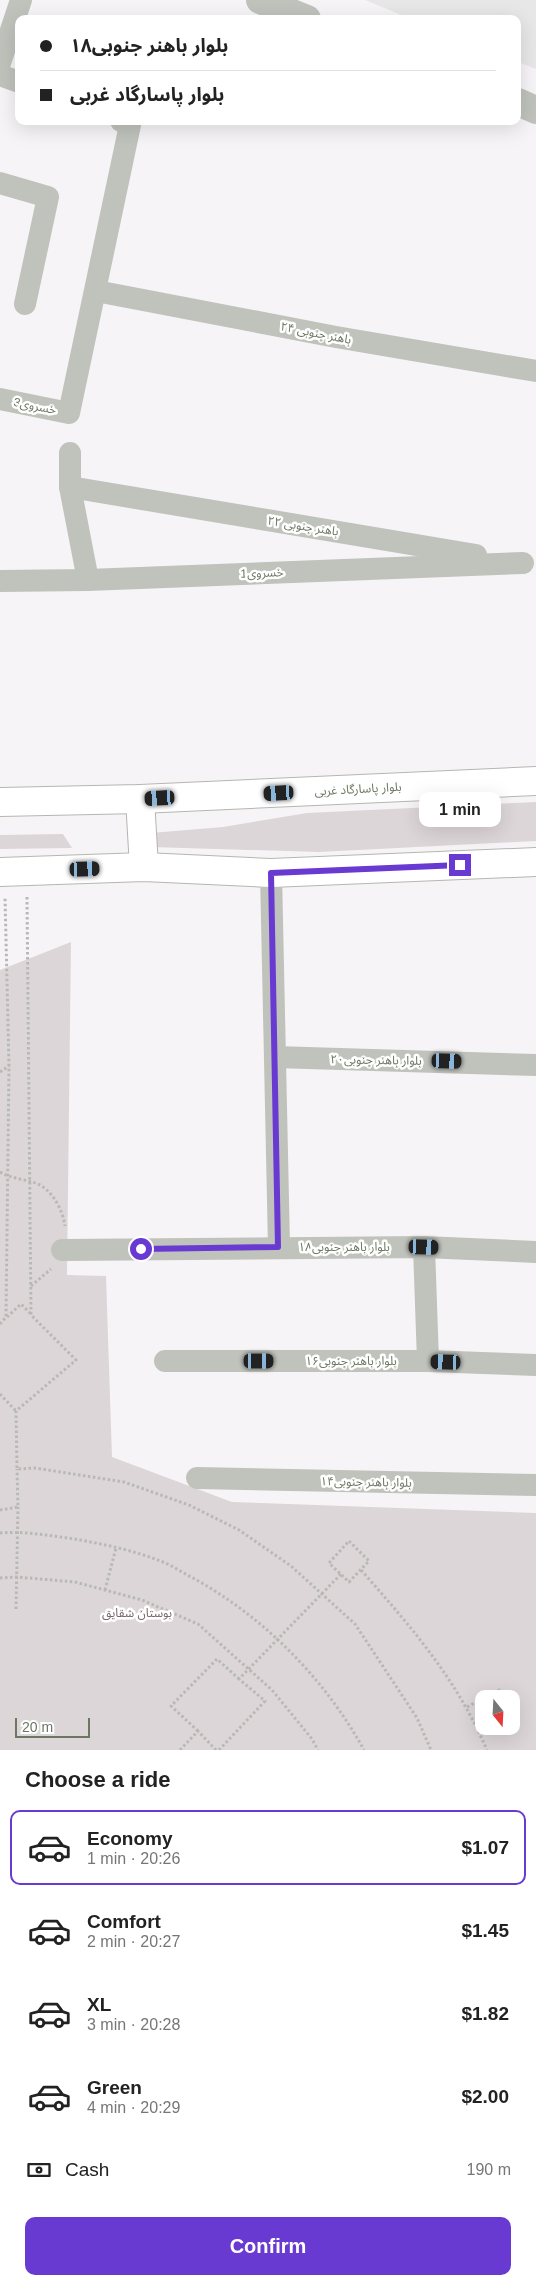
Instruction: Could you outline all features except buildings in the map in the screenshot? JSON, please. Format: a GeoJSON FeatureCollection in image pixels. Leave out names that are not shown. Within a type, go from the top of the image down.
{"type":"FeatureCollection","features":[{"type":"Feature","properties":{"kind":"main road","name":"بلوار پاسارگاد غربی"},"geometry":{"type":"LineString","coordinates":[[0,802],[140,799],[536,781]]}},
{"type":"Feature","properties":{"kind":"main road"},"geometry":{"type":"LineString","coordinates":[[140,799],[144,867]]}},
{"type":"Feature","properties":{"kind":"main road"},"geometry":{"type":"LineString","coordinates":[[10,871],[144,867],[271,873],[536,862]]}},
{"type":"Feature","properties":{"kind":"street"},"geometry":{"type":"LineString","coordinates":[[16,15],[21,0]]}},
{"type":"Feature","properties":{"kind":"street"},"geometry":{"type":"LineString","coordinates":[[260,0],[297,15]]}},
{"type":"Feature","properties":{"kind":"street"},"geometry":{"type":"LineString","coordinates":[[0,63],[15,18]]}},
{"type":"Feature","properties":{"kind":"street"},"geometry":{"type":"LineString","coordinates":[[0,75],[15,81]]}},
{"type":"Feature","properties":{"kind":"street"},"geometry":{"type":"LineString","coordinates":[[521,103],[536,110]]}},
{"type":"Feature","properties":{"kind":"street"},"geometry":{"type":"LineString","coordinates":[[96,291],[126,125]]}},
{"type":"Feature","properties":{"kind":"street"},"geometry":{"type":"LineString","coordinates":[[0,183],[48,197],[25,304]]}},
{"type":"Feature","properties":{"kind":"street","name":"۲۴ باهنر جنوبی"},"geometry":{"type":"LineString","coordinates":[[96,291],[336,337],[536,371]]}},
{"type":"Feature","properties":{"kind":"street","name":"3خسروى"},"geometry":{"type":"LineString","coordinates":[[0,399],[69,413],[96,291]]}},
{"type":"Feature","properties":{"kind":"street"},"geometry":{"type":"LineString","coordinates":[[70,453],[70,487],[88,580]]}},
{"type":"Feature","properties":{"kind":"street","name":"۲۲ باهنر جنوبی"},"geometry":{"type":"LineString","coordinates":[[70,487],[530,564]]}},
{"type":"Feature","properties":{"kind":"street","name":"خسروى1"},"geometry":{"type":"LineString","coordinates":[[0,581],[88,580],[530,564]]}},
{"type":"Feature","properties":{"kind":"street"},"geometry":{"type":"LineString","coordinates":[[271,873],[278,1247]]}},
{"type":"Feature","properties":{"kind":"street","name":"بلوار باهنر جنوبی۲۰"},"geometry":{"type":"LineString","coordinates":[[275,1057],[536,1065]]}},
{"type":"Feature","properties":{"kind":"street"},"geometry":{"type":"LineString","coordinates":[[424,1247],[428,1361]]}},
{"type":"Feature","properties":{"kind":"street","name":"۱۸بلوار باهنر جنوبی"},"geometry":{"type":"LineString","coordinates":[[62,1250],[424,1247],[536,1252]]}},
{"type":"Feature","properties":{"kind":"street","name":"بلوار باهنر جنوبی۱۶"},"geometry":{"type":"LineString","coordinates":[[165,1361],[428,1361],[536,1365]]}},
{"type":"Feature","properties":{"kind":"street","name":"بلوار باهنر جنوبی۱۴"},"geometry":{"type":"LineString","coordinates":[[197,1478],[536,1485]]}},
{"type":"Feature","properties":{"kind":"path"},"geometry":{"type":"LineString","coordinates":[[6,1317],[10,871]]}},
{"type":"Feature","properties":{"kind":"path"},"geometry":{"type":"LineString","coordinates":[[10,871],[30,1182],[31,1315]]}},
{"type":"Feature","properties":{"kind":"path"},"geometry":{"type":"LineString","coordinates":[[0,1072],[9,1066]]}},
{"type":"Feature","properties":{"kind":"path"},"geometry":{"type":"LineString","coordinates":[[0,1172],[8,1177],[40,1185],[60,1207],[65,1224],[62,1250],[49,1271],[31,1286]]}},
{"type":"Feature","properties":{"kind":"path"},"geometry":{"type":"LineString","coordinates":[[0,1324],[21,1304],[76,1360],[16,1411]]}},
{"type":"Feature","properties":{"kind":"path"},"geometry":{"type":"LineString","coordinates":[[0,1394],[16,1411],[18,1508],[16,1609]]}},
{"type":"Feature","properties":{"kind":"path"},"geometry":{"type":"LineString","coordinates":[[17,1469],[35,1468],[124,1482],[189,1505],[239,1530],[291,1566],[323,1592],[355,1624],[417,1718],[431,1750]]}},
{"type":"Feature","properties":{"kind":"path"},"geometry":{"type":"LineString","coordinates":[[0,1510],[18,1508]]}},
{"type":"Feature","properties":{"kind":"path"},"geometry":{"type":"LineString","coordinates":[[0,1533],[18,1531],[96,1542],[164,1562],[215,1590],[278,1639],[319,1683],[351,1726],[364,1750]]}},
{"type":"Feature","properties":{"kind":"path"},"geometry":{"type":"LineString","coordinates":[[349,1541],[369,1561],[349,1582],[341,1574],[329,1563],[349,1541]]}},
{"type":"Feature","properties":{"kind":"path"},"geometry":{"type":"LineString","coordinates":[[106,1590],[116,1548]]}},
{"type":"Feature","properties":{"kind":"path"},"geometry":{"type":"LineString","coordinates":[[361,1570],[420,1637],[443,1668],[467,1707],[487,1750]]}},
{"type":"Feature","properties":{"kind":"path"},"geometry":{"type":"LineString","coordinates":[[239,1679],[341,1574]]}},
{"type":"Feature","properties":{"kind":"path"},"geometry":{"type":"LineString","coordinates":[[0,1578],[17,1577],[75,1582],[142,1600],[198,1624],[272,1690],[312,1739],[318,1750]]}},
{"type":"Feature","properties":{"kind":"path"},"geometry":{"type":"LineString","coordinates":[[217,1659],[265,1701],[218,1750],[198,1731],[171,1706],[217,1659]]}},
{"type":"Feature","properties":{"kind":"path"},"geometry":{"type":"LineString","coordinates":[[467,1707],[501,1689]]}},
{"type":"Feature","properties":{"kind":"path"},"geometry":{"type":"LineString","coordinates":[[180,1750],[198,1731]]}},
{"type":"Feature","properties":{"kind":"shaded area"},"geometry":{"type":"Polygon","coordinates":[[[365,0],[536,0],[536,69],[521,63],[521,15],[401,15],[365,0]]]}},
{"type":"Feature","properties":{"kind":"green space"},"geometry":{"type":"Polygon","coordinates":[[[536,802],[536,841],[319,852],[150,847],[151,833],[223,827],[307,813],[536,802]]]}},
{"type":"Feature","properties":{"kind":"green space"},"geometry":{"type":"Polygon","coordinates":[[[63,834],[72,848],[0,849],[0,835],[63,834]]]}},
{"type":"Feature","properties":{"kind":"green space","name":"بوستان شقایق"},"geometry":{"type":"Polygon","coordinates":[[[71,942],[67,1275],[106,1276],[112,1457],[232,1502],[536,1513],[536,1750],[0,1750],[0,970],[71,942]]]}},
{"type":"Feature","properties":{"kind":"route"},"geometry":{"type":"LineString","coordinates":[[141,1249],[278,1247],[271,873],[460,865]]}}]}
